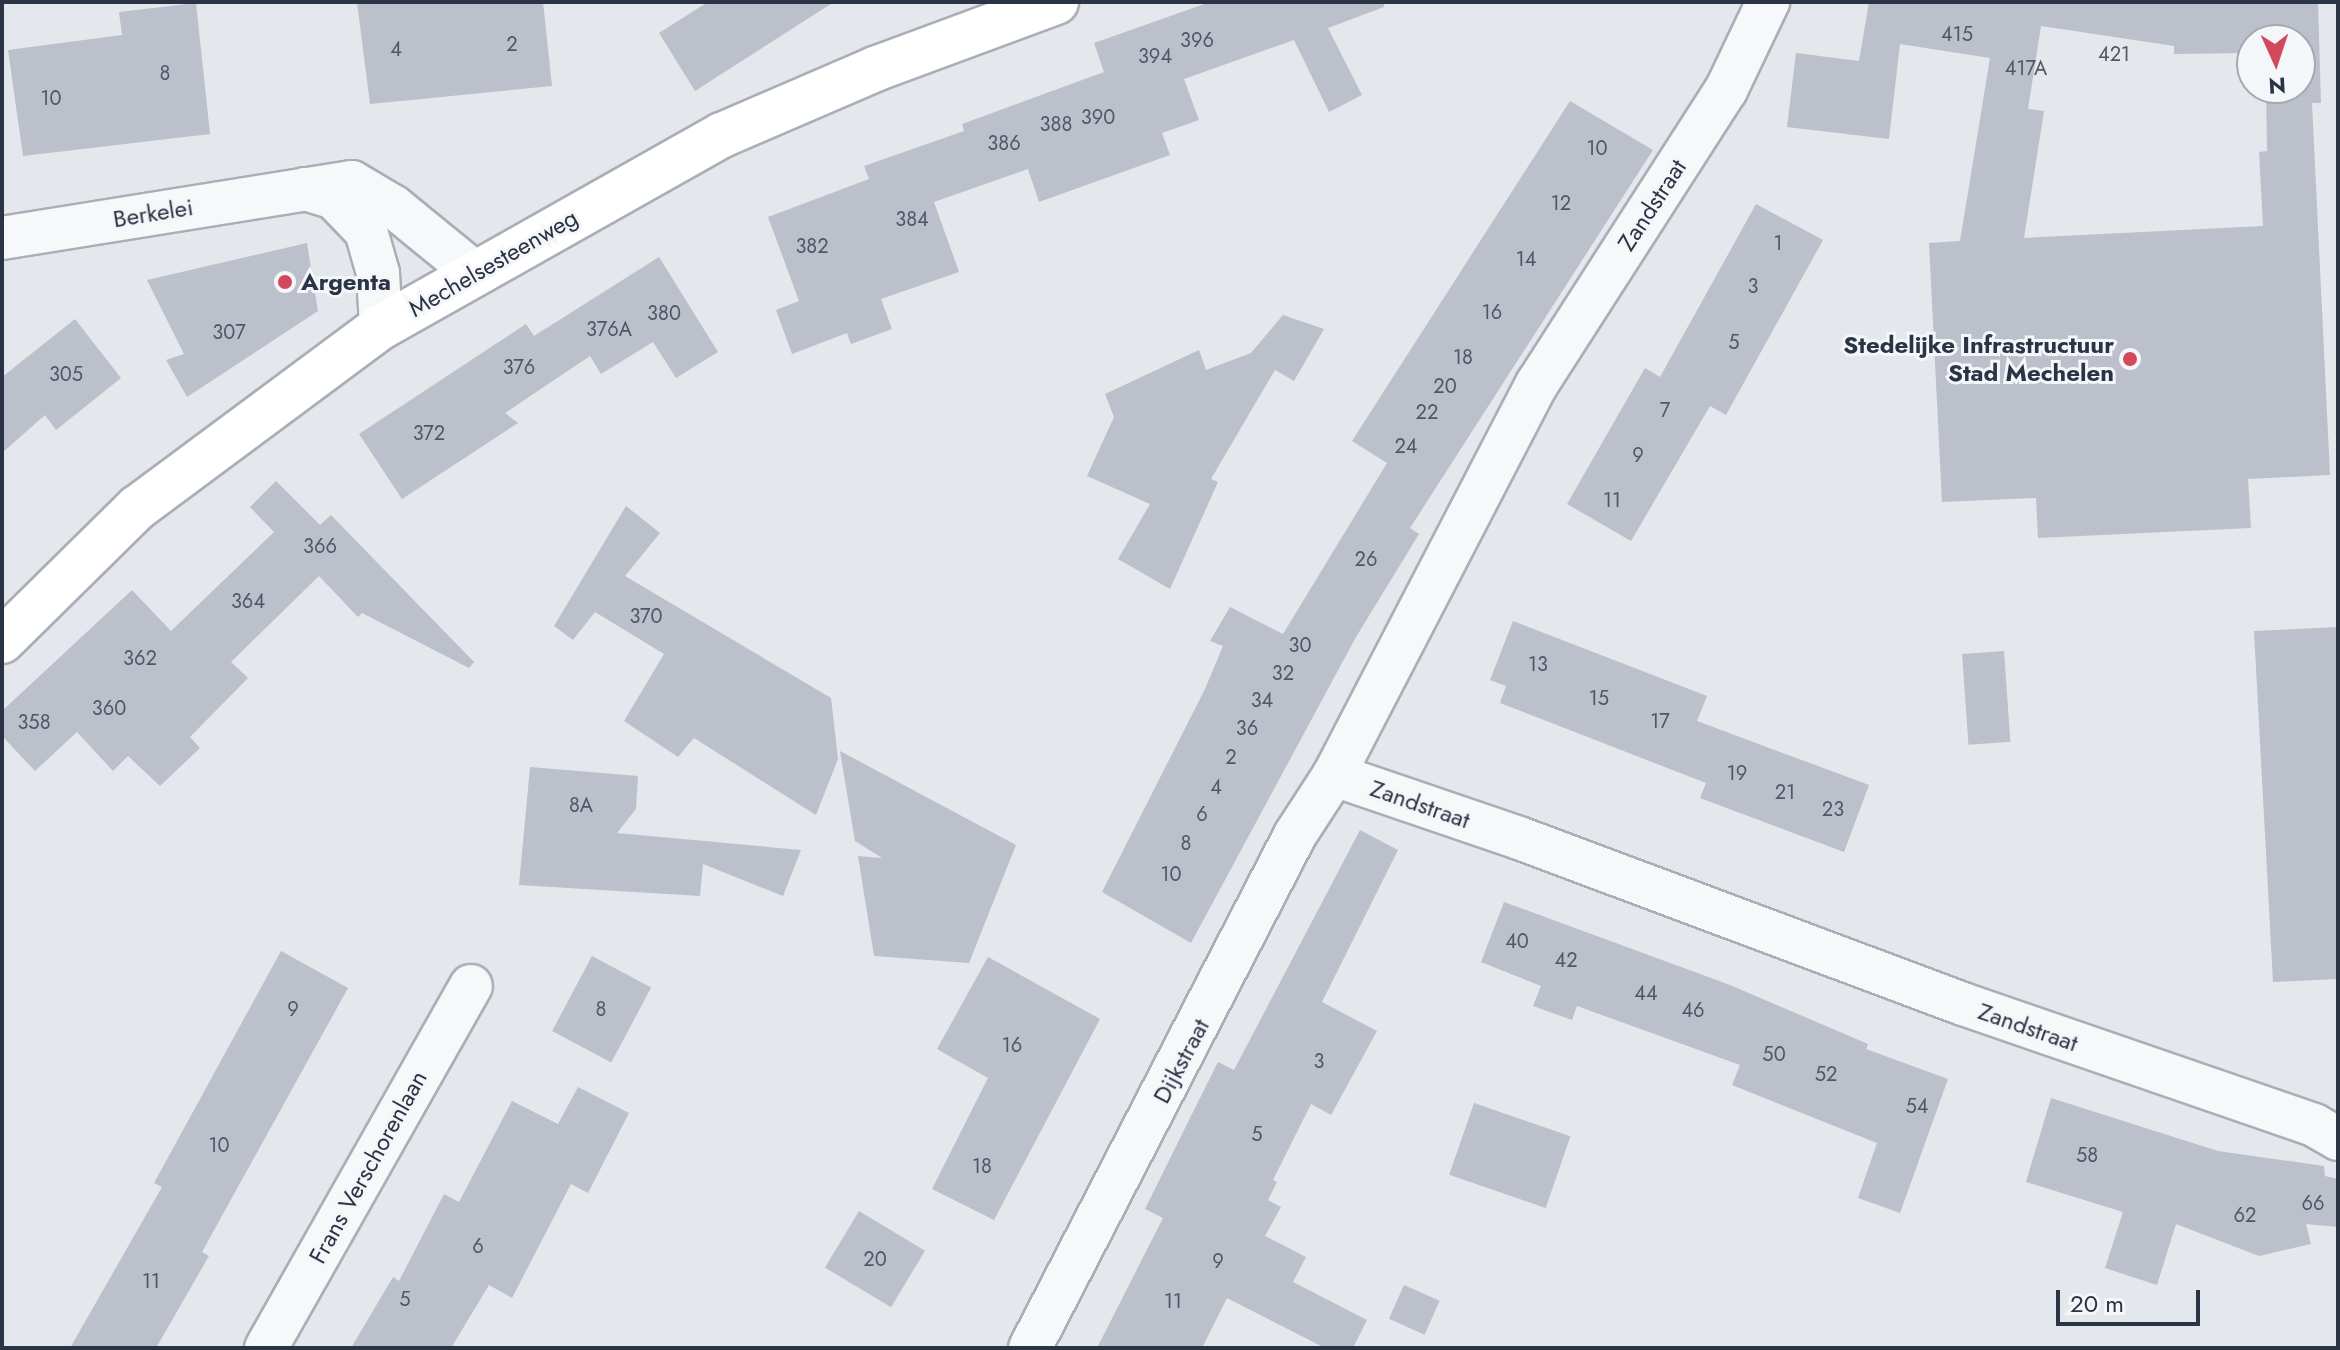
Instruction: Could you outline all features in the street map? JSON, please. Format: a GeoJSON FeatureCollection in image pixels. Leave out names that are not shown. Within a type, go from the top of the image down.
{"type":"FeatureCollection","features":[{"type":"Feature","properties":{"kind":"main road","name":"Mechelsesteenweg"},"geometry":{"type":"LineString","coordinates":[[2,641],[137,508],[381,327],[722,135],[875,69],[1056,2]]}},
{"type":"Feature","properties":{"kind":"street","name":"Zandstraat"},"geometry":{"type":"LineString","coordinates":[[1768,2],[1726,90],[1537,384],[1334,775],[1519,838],[1963,1004],[2314,1125],[2338,1139]]}},
{"type":"Feature","properties":{"kind":"street","name":"Berkelei"},"geometry":{"type":"LineString","coordinates":[[2,238],[352,182],[394,207],[475,273]]}},
{"type":"Feature","properties":{"kind":"street"},"geometry":{"type":"LineString","coordinates":[[304,189],[334,198],[366,231],[378,273],[381,327]]}},
{"type":"Feature","properties":{"kind":"street","name":"Dijkstraat"},"geometry":{"type":"LineString","coordinates":[[1030,1348],[1295,835],[1334,775]]}},
{"type":"Feature","properties":{"kind":"street","name":"Frans Verschorenlaan"},"geometry":{"type":"LineString","coordinates":[[266,1348],[471,986]]}},
{"type":"Feature","properties":{"kind":"building"},"geometry":{"type":"Polygon","coordinates":[[[357,2],[543,2],[552,86],[370,104],[357,2]]]}},
{"type":"Feature","properties":{"kind":"building"},"geometry":{"type":"Polygon","coordinates":[[[708,2],[834,2],[695,91],[659,33],[708,2]]]}},
{"type":"Feature","properties":{"kind":"building"},"geometry":{"type":"Polygon","coordinates":[[[1210,2],[1384,2],[1384,7],[1328,28],[1362,95],[1329,112],[1294,40],[1184,79],[1199,120],[1162,133],[1170,155],[1039,202],[1028,169],[934,202],[959,272],[881,299],[892,329],[851,344],[847,333],[792,354],[776,310],[799,301],[768,217],[869,179],[864,166],[964,131],[962,124],[1104,72],[1094,43],[1210,2]]]}},
{"type":"Feature","properties":{"kind":"building","name":"Stedelijke Infrastructuur Stad Mechelen"},"geometry":{"type":"Polygon","coordinates":[[[1869,2],[2318,2],[2321,103],[2316,103],[2316,24],[2236,24],[2236,53],[2174,54],[2174,46],[2041,26],[2028,109],[2044,111],[2024,238],[2263,226],[2259,152],[2267,151],[2266,104],[2312,104],[2330,475],[2248,479],[2251,528],[2038,538],[2036,498],[1942,502],[1929,243],[1960,241],[1990,58],[1900,44],[1889,139],[1787,127],[1796,53],[1859,61],[1869,2]]]}},
{"type":"Feature","properties":{"kind":"building"},"geometry":{"type":"Polygon","coordinates":[[[196,3],[210,134],[23,156],[8,50],[122,35],[119,12],[196,3]]]}},
{"type":"Feature","properties":{"kind":"building"},"geometry":{"type":"Polygon","coordinates":[[[1570,101],[1653,150],[1410,528],[1419,534],[1356,637],[1191,943],[1102,892],[1205,689],[1223,646],[1210,641],[1230,607],[1283,634],[1387,463],[1352,441],[1570,101]]]}},
{"type":"Feature","properties":{"kind":"building"},"geometry":{"type":"Polygon","coordinates":[[[1756,204],[1823,240],[1726,415],[1710,406],[1631,541],[1567,504],[1645,368],[1660,377],[1756,204]]]}},
{"type":"Feature","properties":{"kind":"building"},"geometry":{"type":"Polygon","coordinates":[[[307,243],[318,311],[187,397],[166,360],[184,354],[147,280],[307,243]]]}},
{"type":"Feature","properties":{"kind":"building"},"geometry":{"type":"Polygon","coordinates":[[[659,257],[718,352],[676,378],[653,342],[601,374],[590,356],[505,413],[518,423],[402,499],[359,434],[526,324],[534,336],[659,257]]]}},
{"type":"Feature","properties":{"kind":"building"},"geometry":{"type":"Polygon","coordinates":[[[1283,315],[1324,329],[1294,381],[1275,370],[1211,479],[1218,482],[1170,589],[1118,559],[1150,504],[1087,476],[1114,417],[1105,394],[1199,350],[1206,370],[1251,353],[1283,315]]]}},
{"type":"Feature","properties":{"kind":"building"},"geometry":{"type":"Polygon","coordinates":[[[75,319],[121,378],[56,430],[45,415],[2,453],[2,377],[75,319]]]}},
{"type":"Feature","properties":{"kind":"building"},"geometry":{"type":"Polygon","coordinates":[[[276,481],[320,525],[331,515],[474,662],[469,668],[362,613],[358,617],[319,576],[231,662],[248,678],[190,737],[200,748],[160,786],[128,756],[113,771],[77,732],[35,771],[2,736],[2,711],[132,590],[171,631],[274,532],[250,507],[276,481]]]}},
{"type":"Feature","properties":{"kind":"building"},"geometry":{"type":"Polygon","coordinates":[[[626,506],[660,533],[625,576],[831,698],[838,759],[816,815],[694,738],[678,757],[624,721],[664,654],[595,612],[573,640],[554,626],[626,506]]]}},
{"type":"Feature","properties":{"kind":"building"},"geometry":{"type":"Polygon","coordinates":[[[1513,621],[1707,696],[1697,721],[1869,785],[1844,852],[1700,798],[1706,783],[1500,703],[1506,686],[1490,680],[1513,621]]]}},
{"type":"Feature","properties":{"kind":"building"},"geometry":{"type":"Polygon","coordinates":[[[2338,627],[2338,979],[2273,982],[2254,631],[2338,627]]]}},
{"type":"Feature","properties":{"kind":"building"},"geometry":{"type":"Polygon","coordinates":[[[2004,651],[2010,742],[1968,745],[1962,654],[2004,651]]]}},
{"type":"Feature","properties":{"kind":"building"},"geometry":{"type":"Polygon","coordinates":[[[840,751],[1016,845],[969,963],[874,956],[858,856],[882,858],[855,841],[840,751]]]}},
{"type":"Feature","properties":{"kind":"building"},"geometry":{"type":"Polygon","coordinates":[[[530,767],[638,776],[636,809],[617,833],[801,850],[783,896],[703,864],[700,896],[519,885],[530,767]]]}},
{"type":"Feature","properties":{"kind":"building"},"geometry":{"type":"Polygon","coordinates":[[[1360,830],[1398,850],[1322,1002],[1377,1031],[1331,1115],[1311,1104],[1273,1180],[1277,1182],[1268,1200],[1281,1207],[1265,1236],[1306,1257],[1293,1282],[1367,1320],[1353,1348],[1325,1348],[1227,1298],[1202,1348],[1097,1348],[1163,1218],[1145,1209],[1218,1062],[1234,1070],[1360,830]]]}},
{"type":"Feature","properties":{"kind":"building"},"geometry":{"type":"Polygon","coordinates":[[[1504,902],[1730,985],[1868,1044],[1866,1049],[1948,1079],[1900,1213],[1858,1198],[1877,1143],[1732,1085],[1740,1065],[1577,1006],[1572,1020],[1533,1006],[1541,986],[1481,962],[1504,902]]]}},
{"type":"Feature","properties":{"kind":"building"},"geometry":{"type":"Polygon","coordinates":[[[281,951],[348,988],[202,1252],[209,1256],[156,1348],[70,1348],[162,1187],[154,1183],[281,951]]]}},
{"type":"Feature","properties":{"kind":"building"},"geometry":{"type":"Polygon","coordinates":[[[592,956],[651,987],[611,1063],[552,1031],[592,956]]]}},
{"type":"Feature","properties":{"kind":"building"},"geometry":{"type":"Polygon","coordinates":[[[988,957],[1100,1019],[994,1220],[932,1189],[988,1078],[937,1049],[988,957]]]}},
{"type":"Feature","properties":{"kind":"building"},"geometry":{"type":"Polygon","coordinates":[[[578,1087],[629,1113],[588,1193],[571,1184],[512,1298],[489,1285],[451,1348],[351,1348],[393,1277],[399,1281],[444,1194],[459,1202],[512,1101],[558,1124],[578,1087]]]}},
{"type":"Feature","properties":{"kind":"building"},"geometry":{"type":"Polygon","coordinates":[[[2051,1098],[2218,1151],[2324,1166],[2325,1176],[2338,1179],[2338,1227],[2306,1224],[2311,1244],[2259,1256],[2176,1224],[2157,1285],[2105,1268],[2123,1212],[2026,1182],[2051,1098]]]}},
{"type":"Feature","properties":{"kind":"building"},"geometry":{"type":"Polygon","coordinates":[[[1474,1103],[1570,1136],[1546,1208],[1449,1175],[1474,1103]]]}},
{"type":"Feature","properties":{"kind":"building"},"geometry":{"type":"Polygon","coordinates":[[[859,1211],[925,1251],[891,1307],[825,1268],[859,1211]]]}},
{"type":"Feature","properties":{"kind":"building"},"geometry":{"type":"Polygon","coordinates":[[[1404,1285],[1440,1301],[1425,1335],[1389,1319],[1404,1285]]]}},
{"type":"Feature","properties":{"kind":"place","name":"Argenta"},"geometry":{"type":"Point","coordinates":[285,282]}},
{"type":"Feature","properties":{"kind":"place","name":"Stedelijke Infrastructuur Stad Mechelen"},"geometry":{"type":"Point","coordinates":[2130,359]}}]}
